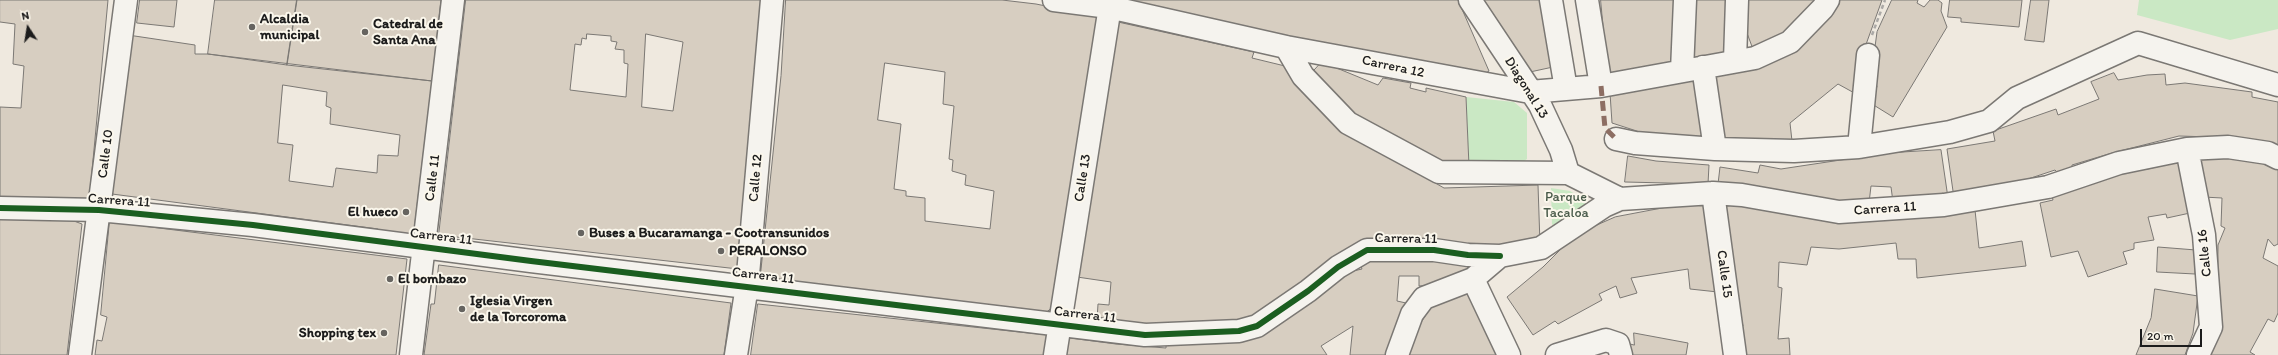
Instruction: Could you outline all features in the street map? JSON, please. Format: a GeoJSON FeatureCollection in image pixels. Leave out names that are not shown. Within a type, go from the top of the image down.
{"type":"FeatureCollection","features":[{"type":"Feature","properties":{"kind":"street","name":"Calle 10"},"geometry":{"type":"LineString","coordinates":[[80,355],[126,0]]}},
{"type":"Feature","properties":{"kind":"street","name":"Calle 11"},"geometry":{"type":"LineString","coordinates":[[410,355],[425,247],[453,0]]}},
{"type":"Feature","properties":{"kind":"street","name":"Calle 12"},"geometry":{"type":"LineString","coordinates":[[736,355],[747,286],[772,0]]}},
{"type":"Feature","properties":{"kind":"street","name":"Carrera 12"},"geometry":{"type":"LineString","coordinates":[[1054,0],[1110,4],[1286,47],[1530,92],[1601,86],[1755,58],[1790,42],[1823,8],[1828,0]]}},
{"type":"Feature","properties":{"kind":"street","name":"Diagonal 13"},"geometry":{"type":"LineString","coordinates":[[1470,0],[1540,105],[1561,150],[1568,173]]}},
{"type":"Feature","properties":{"kind":"street"},"geometry":{"type":"LineString","coordinates":[[1552,0],[1566,90]]}},
{"type":"Feature","properties":{"kind":"street"},"geometry":{"type":"LineString","coordinates":[[1587,0],[1601,86]]}},
{"type":"Feature","properties":{"kind":"street"},"geometry":{"type":"LineString","coordinates":[[1685,0],[1692,69],[1715,149]]}},
{"type":"Feature","properties":{"kind":"street"},"geometry":{"type":"LineString","coordinates":[[1735,62],[1737,0]]}},
{"type":"Feature","properties":{"kind":"street","name":"Calle 13"},"geometry":{"type":"LineString","coordinates":[[1054,355],[1110,4]]}},
{"type":"Feature","properties":{"kind":"street"},"geometry":{"type":"LineString","coordinates":[[1616,139],[1635,143],[1715,149],[1794,151],[1859,147],[1950,132],[1989,121],[2017,98],[2138,43],[2278,85]]}},
{"type":"Feature","properties":{"kind":"street"},"geometry":{"type":"LineString","coordinates":[[1286,47],[1303,76],[1348,123],[1440,172],[1568,173],[1620,199]]}},
{"type":"Feature","properties":{"kind":"street"},"geometry":{"type":"LineString","coordinates":[[1859,147],[1868,55]]}},
{"type":"Feature","properties":{"kind":"street","name":"Carrera 11"},"geometry":{"type":"LineString","coordinates":[[0,208],[99,210],[253,225],[1145,335],[1239,331],[1257,326],[1308,291],[1338,267],[1367,250],[1434,250],[1468,255],[1500,256],[1541,248],[1604,206],[1620,199],[1713,193],[1742,196],[1839,212],[1944,205],[2048,187],[2119,163],[2187,149],[2228,147],[2268,153],[2278,158]]}},
{"type":"Feature","properties":{"kind":"street","name":"Calle 16"},"geometry":{"type":"LineString","coordinates":[[2187,149],[2204,235],[2211,327],[2198,355]]}},
{"type":"Feature","properties":{"kind":"street","name":"Calle 15"},"geometry":{"type":"LineString","coordinates":[[1713,193],[1735,355]]}},
{"type":"Feature","properties":{"kind":"street","name":"Carrera 11"},"geometry":{"type":"LineString","coordinates":[[1397,355],[1412,314],[1424,298],[1473,279],[1500,256]]}},
{"type":"Feature","properties":{"kind":"street"},"geometry":{"type":"LineString","coordinates":[[1473,279],[1509,355]]}},
{"type":"Feature","properties":{"kind":"street"},"geometry":{"type":"LineString","coordinates":[[1557,355],[1606,340],[1619,350]]}},
{"type":"Feature","properties":{"kind":"path"},"geometry":{"type":"LineString","coordinates":[[1868,55],[1872,32],[1885,0]]}},
{"type":"Feature","properties":{"kind":"green space"},"geometry":{"type":"Polygon","coordinates":[[[2139,0],[2278,0],[2278,29],[2230,40],[2137,15],[2139,0]]]}},
{"type":"Feature","properties":{"kind":"green space"},"geometry":{"type":"Polygon","coordinates":[[[1466,97],[1514,102],[1527,113],[1527,159],[1521,163],[1469,166],[1466,97]]]}},
{"type":"Feature","properties":{"kind":"green space","name":"Parque Tacaloa"},"geometry":{"type":"Polygon","coordinates":[[[1551,188],[1570,191],[1585,200],[1584,214],[1552,225],[1551,188]]]}},
{"type":"Feature","properties":{"kind":"building"},"geometry":{"type":"Polygon","coordinates":[[[0,0],[108,0],[89,203],[0,200],[0,107],[21,108],[24,66],[13,64],[15,24],[0,22],[0,0]]]}},
{"type":"Feature","properties":{"kind":"building"},"geometry":{"type":"Polygon","coordinates":[[[140,0],[177,0],[174,27],[137,23],[140,0]]]}},
{"type":"Feature","properties":{"kind":"building","name":"Alcaldia municipal"},"geometry":{"type":"Polygon","coordinates":[[[215,0],[297,0],[287,65],[208,54],[215,0]]]}},
{"type":"Feature","properties":{"kind":"building","name":"Catedral de Santa Ana"},"geometry":{"type":"Polygon","coordinates":[[[297,0],[441,0],[432,81],[287,65],[297,0]]]}},
{"type":"Feature","properties":{"kind":"building"},"geometry":{"type":"Polygon","coordinates":[[[466,0],[764,0],[738,269],[439,235],[466,0]],[[587,34],[586,39],[582,38],[581,45],[575,44],[570,90],[626,97],[628,64],[624,63],[624,50],[615,49],[617,42],[611,41],[611,36],[587,34]],[[646,34],[642,107],[673,111],[683,42],[646,34]]]}},
{"type":"Feature","properties":{"kind":"building"},"geometry":{"type":"Polygon","coordinates":[[[786,0],[1002,0],[1036,4],[1100,17],[1056,304],[1041,317],[760,279],[781,76],[786,0]],[[885,63],[878,120],[901,124],[894,189],[906,191],[906,196],[925,198],[925,221],[990,229],[994,191],[965,185],[966,175],[952,171],[953,160],[949,159],[954,106],[943,104],[945,72],[885,63]]]}},
{"type":"Feature","properties":{"kind":"building"},"geometry":{"type":"Polygon","coordinates":[[[1121,0],[1458,0],[1489,71],[1481,76],[1266,34],[1121,0]]]}},
{"type":"Feature","properties":{"kind":"building"},"geometry":{"type":"Polygon","coordinates":[[[1481,0],[1542,0],[1553,67],[1530,72],[1481,0]]]}},
{"type":"Feature","properties":{"kind":"building"},"geometry":{"type":"Polygon","coordinates":[[[1601,0],[1678,0],[1676,67],[1608,77],[1601,0]]]}},
{"type":"Feature","properties":{"kind":"building"},"geometry":{"type":"Polygon","coordinates":[[[1692,0],[1732,0],[1729,56],[1690,64],[1692,0]]]}},
{"type":"Feature","properties":{"kind":"building"},"geometry":{"type":"Polygon","coordinates":[[[1746,0],[1815,0],[1803,19],[1785,40],[1754,52],[1747,33],[1746,0]]]}},
{"type":"Feature","properties":{"kind":"building"},"geometry":{"type":"Polygon","coordinates":[[[1839,0],[1882,0],[1864,50],[1858,95],[1838,84],[1790,123],[1792,141],[1719,140],[1709,73],[1768,62],[1839,0]]]}},
{"type":"Feature","properties":{"kind":"building"},"geometry":{"type":"Polygon","coordinates":[[[1892,0],[1918,0],[1917,3],[1924,7],[1930,0],[1938,0],[1942,3],[1941,11],[1947,27],[1893,117],[1872,104],[1873,92],[1877,87],[1872,69],[1877,32],[1892,0]]]}},
{"type":"Feature","properties":{"kind":"building"},"geometry":{"type":"Polygon","coordinates":[[[1950,0],[2022,0],[2019,27],[1961,22],[1961,18],[1948,17],[1950,0]]]}},
{"type":"Feature","properties":{"kind":"building"},"geometry":{"type":"Polygon","coordinates":[[[2031,0],[2049,0],[2044,42],[2025,40],[2031,0]]]}},
{"type":"Feature","properties":{"kind":"building"},"geometry":{"type":"Polygon","coordinates":[[[1118,22],[1254,52],[1252,58],[1285,66],[1339,128],[1444,188],[1538,185],[1540,244],[1466,253],[1363,241],[1259,321],[1145,329],[1097,320],[1098,304],[1109,305],[1111,282],[1077,277],[1118,22]]]}},
{"type":"Feature","properties":{"kind":"building"},"geometry":{"type":"Polygon","coordinates":[[[128,35],[195,45],[195,54],[208,54],[432,81],[413,239],[378,232],[378,229],[112,194],[128,35]],[[283,85],[278,143],[293,145],[289,181],[333,187],[336,168],[377,173],[378,155],[398,156],[400,135],[330,124],[331,108],[326,106],[327,92],[283,85]]]}},
{"type":"Feature","properties":{"kind":"building"},"geometry":{"type":"Polygon","coordinates":[[[1322,62],[1378,85],[1383,78],[1411,83],[1410,88],[1426,92],[1426,88],[1466,97],[1469,166],[1442,166],[1352,121],[1308,77],[1322,62]]]}},
{"type":"Feature","properties":{"kind":"building"},"geometry":{"type":"Polygon","coordinates":[[[2114,73],[2118,80],[2147,75],[2165,74],[2166,85],[2185,83],[2252,92],[2252,97],[2278,102],[2278,146],[2243,138],[2179,136],[2112,153],[2072,165],[2072,167],[2057,172],[2055,170],[2007,186],[1954,198],[1947,149],[1995,141],[1993,131],[2056,109],[2058,115],[2099,99],[2091,82],[2114,73]]]}},
{"type":"Feature","properties":{"kind":"building"},"geometry":{"type":"Polygon","coordinates":[[[1699,80],[1706,139],[1649,135],[1612,123],[1610,93],[1699,80]]]}},
{"type":"Feature","properties":{"kind":"building"},"geometry":{"type":"Polygon","coordinates":[[[1941,150],[1948,198],[1893,202],[1891,187],[1871,186],[1869,203],[1828,204],[1718,184],[1720,167],[1758,173],[1760,165],[1781,169],[1887,153],[1941,150]]]}},
{"type":"Feature","properties":{"kind":"building"},"geometry":{"type":"Polygon","coordinates":[[[2199,155],[2244,158],[2278,168],[2278,244],[2274,246],[2268,239],[2263,258],[2278,266],[2278,313],[2274,322],[2268,319],[2250,352],[2255,355],[2204,355],[2217,328],[2218,245],[2225,228],[2221,226],[2222,198],[2203,197],[2199,155]]]}},
{"type":"Feature","properties":{"kind":"building"},"geometry":{"type":"Polygon","coordinates":[[[1628,156],[1656,161],[1709,165],[1708,184],[1625,182],[1628,156]]]}},
{"type":"Feature","properties":{"kind":"building"},"geometry":{"type":"Polygon","coordinates":[[[2179,162],[2190,213],[2167,218],[2166,214],[2148,217],[2154,240],[2134,243],[2134,249],[2123,252],[2127,264],[2088,277],[2078,251],[2051,257],[2040,203],[2053,200],[2052,196],[2145,165],[2146,169],[2179,162]]]}},
{"type":"Feature","properties":{"kind":"building"},"geometry":{"type":"Polygon","coordinates":[[[1706,200],[1718,292],[1690,289],[1688,269],[1631,278],[1637,293],[1620,298],[1616,286],[1599,294],[1602,300],[1558,324],[1555,321],[1533,335],[1507,297],[1543,267],[1568,242],[1590,228],[1615,217],[1706,200]]]}},
{"type":"Feature","properties":{"kind":"building"},"geometry":{"type":"Polygon","coordinates":[[[1720,201],[1975,210],[1979,248],[2022,241],[2026,266],[1917,278],[1916,259],[1898,259],[1896,243],[1839,249],[1811,247],[1807,265],[1779,262],[1778,287],[1782,288],[1778,339],[1789,338],[1790,355],[1744,355],[1740,326],[1743,326],[1736,297],[1720,201]]]}},
{"type":"Feature","properties":{"kind":"building"},"geometry":{"type":"Polygon","coordinates":[[[0,216],[66,218],[82,224],[67,355],[0,355],[0,216]]]}},
{"type":"Feature","properties":{"kind":"building"},"geometry":{"type":"Polygon","coordinates":[[[110,219],[143,223],[143,226],[407,259],[396,355],[95,355],[97,340],[102,341],[107,317],[101,315],[110,219]]]}},
{"type":"Feature","properties":{"kind":"building"},"geometry":{"type":"Polygon","coordinates":[[[2158,247],[2196,250],[2195,274],[2157,272],[2158,247]]]}},
{"type":"Feature","properties":{"kind":"building"},"geometry":{"type":"Polygon","coordinates":[[[1389,258],[1476,261],[1475,271],[1444,285],[1419,286],[1419,276],[1399,276],[1397,301],[1406,303],[1387,355],[1350,355],[1353,326],[1321,346],[1327,355],[1061,355],[1063,337],[1116,344],[1166,348],[1166,343],[1253,335],[1340,274],[1362,269],[1360,264],[1389,258]]]}},
{"type":"Feature","properties":{"kind":"building"},"geometry":{"type":"Polygon","coordinates":[[[439,265],[731,303],[724,355],[424,355],[431,304],[434,304],[439,265]]]}},
{"type":"Feature","properties":{"kind":"building"},"geometry":{"type":"Polygon","coordinates":[[[1465,287],[1500,355],[1404,355],[1411,338],[1436,299],[1465,287]]]}},
{"type":"Feature","properties":{"kind":"building"},"geometry":{"type":"Polygon","coordinates":[[[2155,289],[2198,296],[2193,333],[2185,355],[2136,355],[2151,318],[2155,289]]]}},
{"type":"Feature","properties":{"kind":"building"},"geometry":{"type":"Polygon","coordinates":[[[758,304],[1048,335],[1045,355],[751,355],[758,304]]]}},
{"type":"Feature","properties":{"kind":"building"},"geometry":{"type":"Polygon","coordinates":[[[1634,333],[1688,343],[1686,355],[1628,355],[1630,344],[1634,345],[1634,333]]]}},
{"type":"Feature","properties":{"kind":"marked path"},"geometry":{"type":"LineString","coordinates":[[1601,86],[1605,128],[1616,139]]}},
{"type":"Feature","properties":{"kind":"cycle path"},"geometry":{"type":"LineString","coordinates":[[0,208],[99,210],[253,225],[531,261],[1145,335],[1239,331],[1257,326],[1308,291],[1338,267],[1367,250],[1434,250],[1468,255],[1500,256]]}},
{"type":"Feature","properties":{"kind":"place","name":"Alcaldia municipal"},"geometry":{"type":"Point","coordinates":[252,27]}},
{"type":"Feature","properties":{"kind":"place","name":"Catedral de Santa Ana"},"geometry":{"type":"Point","coordinates":[365,32]}},
{"type":"Feature","properties":{"kind":"place","name":"El hueco"},"geometry":{"type":"Point","coordinates":[406,212]}},
{"type":"Feature","properties":{"kind":"place","name":"Buses a Bucaramanga - Cootransunidos"},"geometry":{"type":"Point","coordinates":[581,233]}},
{"type":"Feature","properties":{"kind":"place","name":"PERALONSO"},"geometry":{"type":"Point","coordinates":[721,251]}},
{"type":"Feature","properties":{"kind":"place","name":"El bombazo"},"geometry":{"type":"Point","coordinates":[390,279]}},
{"type":"Feature","properties":{"kind":"place","name":"Iglesia Virgen de la Torcoroma"},"geometry":{"type":"Point","coordinates":[462,309]}},
{"type":"Feature","properties":{"kind":"place","name":"Shopping tex"},"geometry":{"type":"Point","coordinates":[384,333]}}]}
